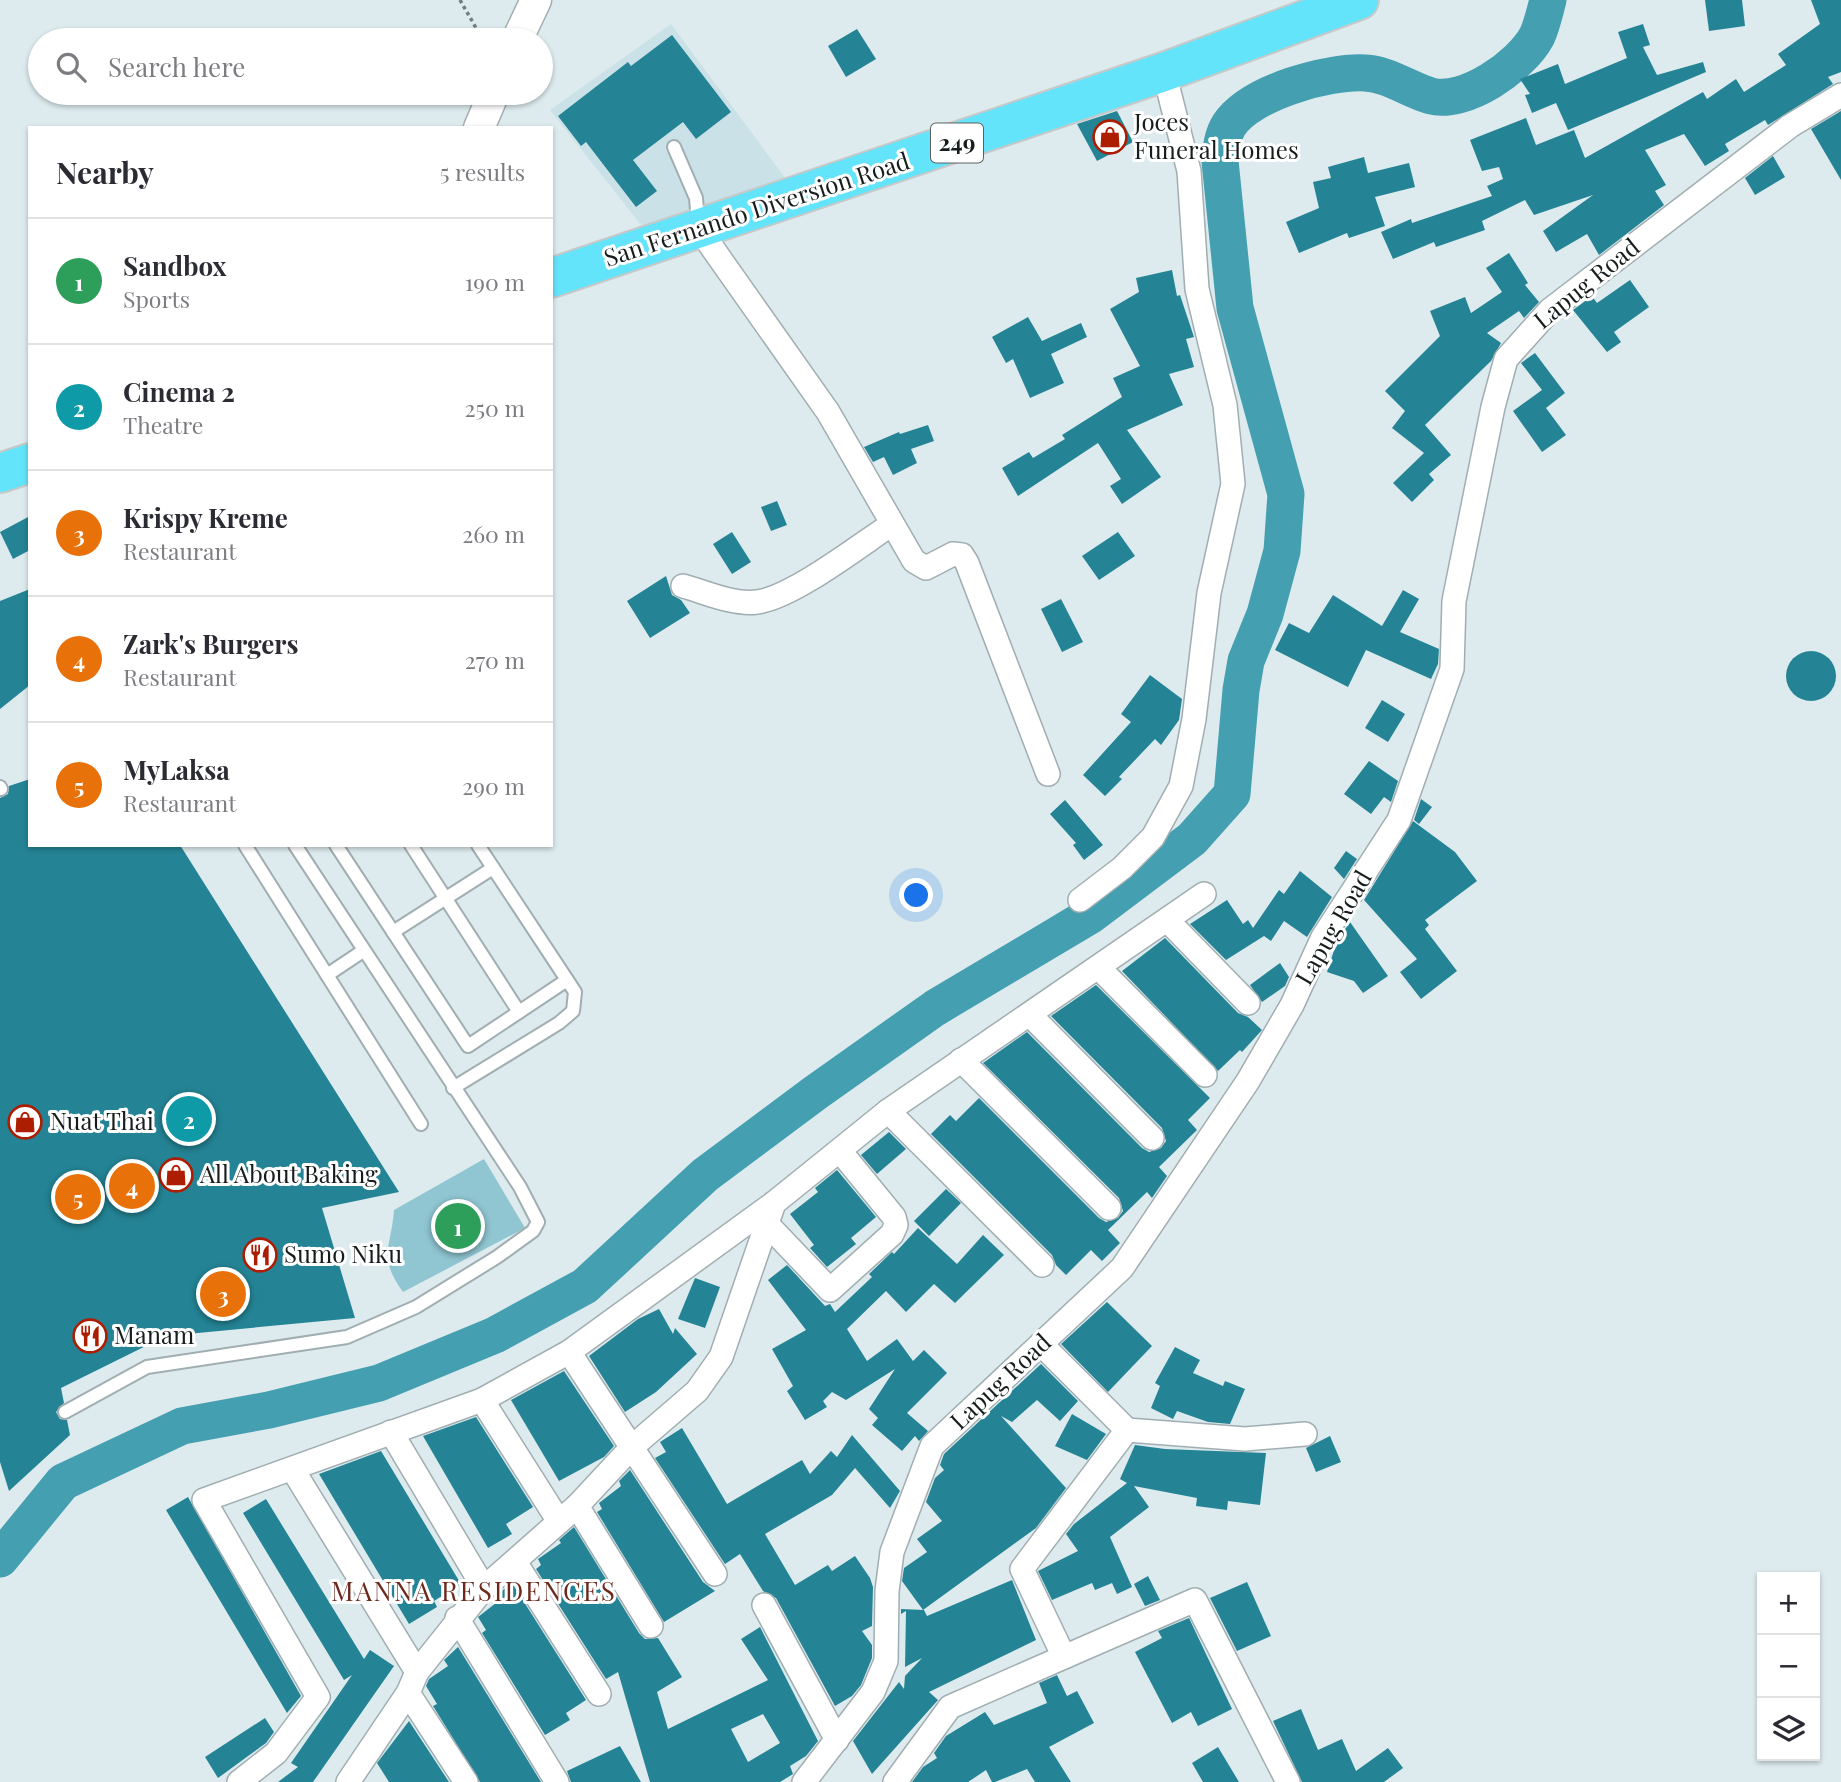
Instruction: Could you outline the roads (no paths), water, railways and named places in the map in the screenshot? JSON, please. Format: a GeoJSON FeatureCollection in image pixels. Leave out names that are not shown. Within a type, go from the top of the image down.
{"type":"FeatureCollection","features":[{"type":"Feature","properties":{"kind":"highway","name":"San Fernando Diversion Road"},"geometry":{"type":"LineString","coordinates":[[553,277],[1164,72],[1359,0]]}},
{"type":"Feature","properties":{"kind":"highway"},"geometry":{"type":"LineString","coordinates":[[0,473],[28,464]]}},
{"type":"Feature","properties":{"kind":"street"},"geometry":{"type":"LineString","coordinates":[[523,28],[536,0]]}},
{"type":"Feature","properties":{"kind":"street"},"geometry":{"type":"LineString","coordinates":[[1080,901],[1122,867],[1153,837],[1181,786],[1194,719],[1209,593],[1233,484],[1225,405],[1197,289],[1189,172],[1164,72]]}},
{"type":"Feature","properties":{"kind":"street","name":"Lapug Road"},"geometry":{"type":"LineString","coordinates":[[804,1782],[873,1692],[886,1661],[887,1591],[892,1552],[932,1446],[1122,1268],[1248,1082],[1292,1005],[1323,937],[1399,820],[1452,669],[1454,601],[1506,359],[1550,310],[1790,126],[1841,96]]}},
{"type":"Feature","properties":{"kind":"street"},"geometry":{"type":"LineString","coordinates":[[480,126],[489,105]]}},
{"type":"Feature","properties":{"kind":"street"},"geometry":{"type":"LineString","coordinates":[[699,229],[828,412],[892,524],[920,567],[926,568],[953,554],[962,555],[1048,774]]}},
{"type":"Feature","properties":{"kind":"street"},"geometry":{"type":"LineString","coordinates":[[683,586],[731,600],[757,602],[786,592],[892,524]]}},
{"type":"Feature","properties":{"kind":"street"},"geometry":{"type":"LineString","coordinates":[[239,1782],[275,1753],[318,1697],[204,1500],[482,1400],[569,1352],[771,1214],[888,1111],[1203,894]]}},
{"type":"Feature","properties":{"kind":"street"},"geometry":{"type":"LineString","coordinates":[[1167,920],[1248,1003]]}},
{"type":"Feature","properties":{"kind":"street"},"geometry":{"type":"LineString","coordinates":[[1099,968],[1205,1075]]}},
{"type":"Feature","properties":{"kind":"street"},"geometry":{"type":"LineString","coordinates":[[1030,1015],[1152,1138]]}},
{"type":"Feature","properties":{"kind":"street"},"geometry":{"type":"LineString","coordinates":[[961,1060],[1109,1208]]}},
{"type":"Feature","properties":{"kind":"street"},"geometry":{"type":"LineString","coordinates":[[888,1111],[1042,1265]]}},
{"type":"Feature","properties":{"kind":"street"},"geometry":{"type":"LineString","coordinates":[[771,1214],[830,1290],[892,1234],[896,1225],[894,1217],[840,1151]]}},
{"type":"Feature","properties":{"kind":"street"},"geometry":{"type":"LineString","coordinates":[[359,1777],[412,1682],[457,1618],[484,1588],[577,1506],[632,1447],[697,1391],[721,1357],[771,1214]]}},
{"type":"Feature","properties":{"kind":"street"},"geometry":{"type":"LineString","coordinates":[[1041,1344],[1127,1430],[1245,1439],[1305,1434]]}},
{"type":"Feature","properties":{"kind":"street"},"geometry":{"type":"LineString","coordinates":[[569,1352],[715,1574]]}},
{"type":"Feature","properties":{"kind":"street"},"geometry":{"type":"LineString","coordinates":[[482,1400],[558,1521]]}},
{"type":"Feature","properties":{"kind":"street"},"geometry":{"type":"LineString","coordinates":[[1064,1657],[1022,1569],[1127,1430]]}},
{"type":"Feature","properties":{"kind":"street"},"geometry":{"type":"LineString","coordinates":[[391,1432],[484,1588]]}},
{"type":"Feature","properties":{"kind":"street"},"geometry":{"type":"LineString","coordinates":[[293,1470],[466,1782]]}},
{"type":"Feature","properties":{"kind":"street"},"geometry":{"type":"LineString","coordinates":[[577,1506],[651,1626]]}},
{"type":"Feature","properties":{"kind":"street"},"geometry":{"type":"LineString","coordinates":[[515,1562],[600,1694]]}},
{"type":"Feature","properties":{"kind":"street"},"geometry":{"type":"LineString","coordinates":[[895,1782],[950,1707],[1195,1600],[1288,1782]]}},
{"type":"Feature","properties":{"kind":"street"},"geometry":{"type":"LineString","coordinates":[[764,1605],[837,1740]]}},
{"type":"Feature","properties":{"kind":"street"},"geometry":{"type":"LineString","coordinates":[[457,1618],[557,1782]]}},
{"type":"Feature","properties":{"kind":"lane"},"geometry":{"type":"LineString","coordinates":[[674,147],[696,198],[699,229]]}},
{"type":"Feature","properties":{"kind":"lane"},"geometry":{"type":"LineString","coordinates":[[246,847],[421,1124]]}},
{"type":"Feature","properties":{"kind":"lane"},"geometry":{"type":"LineString","coordinates":[[65,1412],[147,1367],[347,1337],[416,1307],[533,1231],[538,1222],[520,1187],[296,847]]}},
{"type":"Feature","properties":{"kind":"lane"},"geometry":{"type":"LineString","coordinates":[[337,847],[468,1046],[567,980]]}},
{"type":"Feature","properties":{"kind":"lane"},"geometry":{"type":"LineString","coordinates":[[412,847],[519,1012]]}},
{"type":"Feature","properties":{"kind":"lane"},"geometry":{"type":"LineString","coordinates":[[453,1088],[559,1023],[572,1011],[575,992],[479,847]]}},
{"type":"Feature","properties":{"kind":"lane"},"geometry":{"type":"LineString","coordinates":[[393,932],[493,868]]}},
{"type":"Feature","properties":{"kind":"lane"},"geometry":{"type":"LineString","coordinates":[[327,975],[363,950]]}},
{"type":"Feature","properties":{"kind":"waterway"},"geometry":{"type":"LineString","coordinates":[[0,1559],[63,1482],[182,1426],[269,1410],[379,1383],[495,1335],[585,1286],[705,1175],[815,1093],[935,1008],[1091,915],[1192,839],[1232,794],[1246,661],[1265,614],[1282,551],[1286,494],[1235,308],[1220,161],[1225,134],[1240,113],[1254,103],[1291,86],[1331,76],[1349,73],[1374,74],[1431,96],[1460,95],[1475,89],[1505,71],[1529,48],[1539,32],[1548,0]]}},
{"type":"Feature","properties":{"kind":"place","name":"Joces Funeral Homes"},"geometry":{"type":"Point","coordinates":[1110,137]}},
{"type":"Feature","properties":{"kind":"place","name":"Cinema 2"},"geometry":{"type":"Point","coordinates":[189,1119]}},
{"type":"Feature","properties":{"kind":"place","name":"Nuat Thai"},"geometry":{"type":"Point","coordinates":[25,1122]}},
{"type":"Feature","properties":{"kind":"place","name":"All About Baking"},"geometry":{"type":"Point","coordinates":[176,1175]}},
{"type":"Feature","properties":{"kind":"place","name":"Zark's Burgers"},"geometry":{"type":"Point","coordinates":[132,1186]}},
{"type":"Feature","properties":{"kind":"place","name":"MyLaksa"},"geometry":{"type":"Point","coordinates":[78,1197]}},
{"type":"Feature","properties":{"kind":"place","name":"Sandbox"},"geometry":{"type":"Point","coordinates":[458,1226]}},
{"type":"Feature","properties":{"kind":"place","name":"Sumo Niku"},"geometry":{"type":"Point","coordinates":[260,1255]}},
{"type":"Feature","properties":{"kind":"place","name":"Krispy Kreme"},"geometry":{"type":"Point","coordinates":[223,1294]}},
{"type":"Feature","properties":{"kind":"place","name":"Manam"},"geometry":{"type":"Point","coordinates":[90,1336]}},
{"type":"Feature","properties":{"kind":"district","name":"MANNA RESIDENCES"},"geometry":{"type":"Point","coordinates":[474,1592]}}]}
